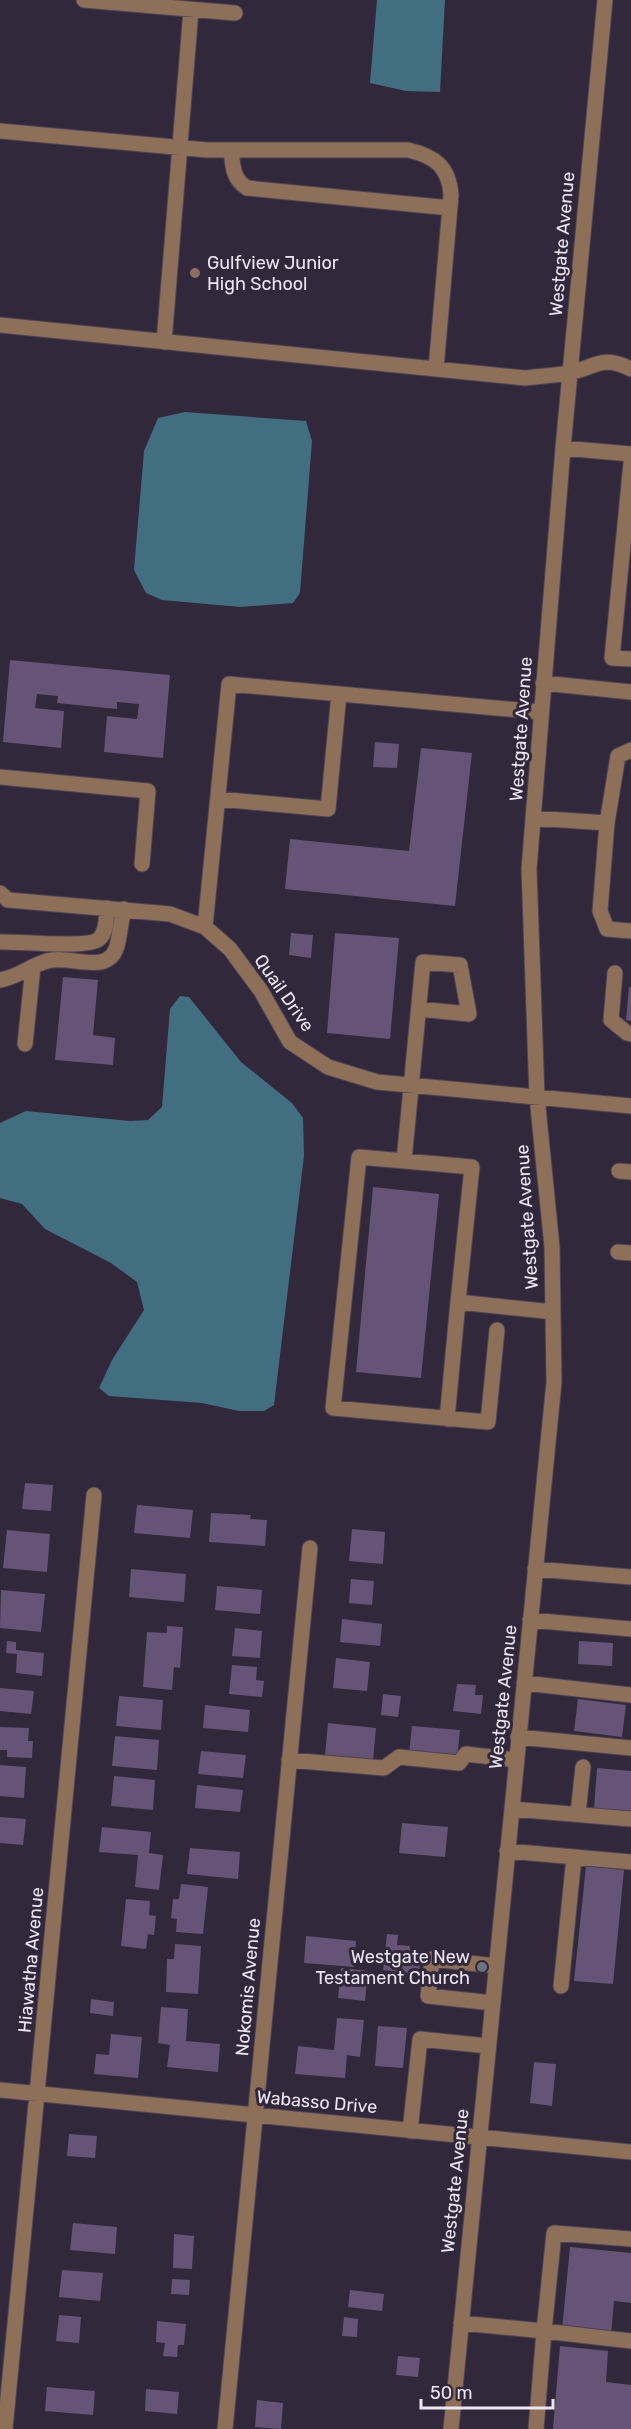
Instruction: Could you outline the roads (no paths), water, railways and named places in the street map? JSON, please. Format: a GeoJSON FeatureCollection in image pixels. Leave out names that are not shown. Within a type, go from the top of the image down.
{"type":"FeatureCollection","features":[{"type":"Feature","properties":{"kind":"street"},"geometry":{"type":"LineString","coordinates":[[84,0],[235,13]]}},
{"type":"Feature","properties":{"kind":"street","name":"Westgate Avenue"},"geometry":{"type":"LineString","coordinates":[[451,2429],[554,1382],[552,1247],[537,1097],[529,869],[562,448],[604,0]]}},
{"type":"Feature","properties":{"kind":"street"},"geometry":{"type":"LineString","coordinates":[[164,342],[190,10]]}},
{"type":"Feature","properties":{"kind":"street"},"geometry":{"type":"LineString","coordinates":[[0,130],[179,148],[408,150],[426,154],[445,171],[450,182],[450,208],[436,369]]}},
{"type":"Feature","properties":{"kind":"street"},"geometry":{"type":"LineString","coordinates":[[231,150],[232,171],[236,179],[247,188],[450,208]]}},
{"type":"Feature","properties":{"kind":"street"},"geometry":{"type":"LineString","coordinates":[[0,326],[525,378],[569,373],[605,361],[619,363],[631,369]]}},
{"type":"Feature","properties":{"kind":"street"},"geometry":{"type":"LineString","coordinates":[[562,448],[631,454]]}},
{"type":"Feature","properties":{"kind":"street"},"geometry":{"type":"LineString","coordinates":[[631,462],[612,657],[631,659]]}},
{"type":"Feature","properties":{"kind":"street"},"geometry":{"type":"LineString","coordinates":[[543,683],[631,692]]}},
{"type":"Feature","properties":{"kind":"street"},"geometry":{"type":"LineString","coordinates":[[206,927],[229,684],[541,712]]}},
{"type":"Feature","properties":{"kind":"street"},"geometry":{"type":"LineString","coordinates":[[218,799],[328,809],[339,694]]}},
{"type":"Feature","properties":{"kind":"street"},"geometry":{"type":"LineString","coordinates":[[631,750],[618,756],[607,823],[600,911],[607,929],[631,931]]}},
{"type":"Feature","properties":{"kind":"street"},"geometry":{"type":"LineString","coordinates":[[0,777],[148,791],[142,864]]}},
{"type":"Feature","properties":{"kind":"street"},"geometry":{"type":"LineString","coordinates":[[533,818],[607,823]]}},
{"type":"Feature","properties":{"kind":"street","name":"Quail Drive"},"geometry":{"type":"LineString","coordinates":[[4,896],[170,914],[206,927],[230,950],[255,983],[290,1042],[328,1067],[377,1082],[631,1106]]}},
{"type":"Feature","properties":{"kind":"street"},"geometry":{"type":"LineString","coordinates":[[1,941],[80,944],[94,942],[100,939],[105,928],[107,908]]}},
{"type":"Feature","properties":{"kind":"street"},"geometry":{"type":"LineString","coordinates":[[0,980],[20,975],[46,961],[60,959],[93,963],[107,961],[114,954],[117,945],[124,909]]}},
{"type":"Feature","properties":{"kind":"street"},"geometry":{"type":"LineString","coordinates":[[25,1044],[33,967]]}},
{"type":"Feature","properties":{"kind":"street"},"geometry":{"type":"LineString","coordinates":[[615,974],[611,1020],[631,1034]]}},
{"type":"Feature","properties":{"kind":"street"},"geometry":{"type":"LineString","coordinates":[[404,1161],[419,1009]]}},
{"type":"Feature","properties":{"kind":"street"},"geometry":{"type":"LineString","coordinates":[[447,1419],[472,1167],[359,1157],[333,1408],[447,1419],[488,1422],[497,1329]]}},
{"type":"Feature","properties":{"kind":"street"},"geometry":{"type":"LineString","coordinates":[[458,1302],[553,1312]]}},
{"type":"Feature","properties":{"kind":"street","name":"Hiawatha Avenue"},"geometry":{"type":"LineString","coordinates":[[5,2429],[94,1495]]}},
{"type":"Feature","properties":{"kind":"street","name":"Nokomis Avenue"},"geometry":{"type":"LineString","coordinates":[[225,2429],[310,1548]]}},
{"type":"Feature","properties":{"kind":"street"},"geometry":{"type":"LineString","coordinates":[[535,1569],[631,1577]]}},
{"type":"Feature","properties":{"kind":"street"},"geometry":{"type":"LineString","coordinates":[[530,1620],[631,1629]]}},
{"type":"Feature","properties":{"kind":"street"},"geometry":{"type":"LineString","coordinates":[[524,1683],[631,1695]]}},
{"type":"Feature","properties":{"kind":"street"},"geometry":{"type":"LineString","coordinates":[[518,1737],[631,1748]]}},
{"type":"Feature","properties":{"kind":"street"},"geometry":{"type":"LineString","coordinates":[[289,1760],[384,1768],[399,1757],[459,1763],[466,1754],[516,1760]]}},
{"type":"Feature","properties":{"kind":"street"},"geometry":{"type":"LineString","coordinates":[[578,1814],[583,1767]]}},
{"type":"Feature","properties":{"kind":"street"},"geometry":{"type":"LineString","coordinates":[[512,1809],[631,1819]]}},
{"type":"Feature","properties":{"kind":"street"},"geometry":{"type":"LineString","coordinates":[[507,1851],[631,1862]]}},
{"type":"Feature","properties":{"kind":"street"},"geometry":{"type":"LineString","coordinates":[[561,1986],[574,1857]]}},
{"type":"Feature","properties":{"kind":"street"},"geometry":{"type":"LineString","coordinates":[[493,2003],[428,1996],[432,1959],[496,1966]]}},
{"type":"Feature","properties":{"kind":"street"},"geometry":{"type":"LineString","coordinates":[[410,2130],[420,2039],[488,2046]]}},
{"type":"Feature","properties":{"kind":"street","name":"Wabasso Drive"},"geometry":{"type":"LineString","coordinates":[[0,2090],[631,2152]]}},
{"type":"Feature","properties":{"kind":"street"},"geometry":{"type":"LineString","coordinates":[[536,2429],[554,2233],[631,2239]]}},
{"type":"Feature","properties":{"kind":"street"},"geometry":{"type":"LineString","coordinates":[[461,2323],[631,2341]]}},
{"type":"Feature","properties":{"kind":"water"},"geometry":{"type":"Polygon","coordinates":[[[377,0],[445,0],[440,92],[406,91],[370,83],[377,0]]]}},
{"type":"Feature","properties":{"kind":"water"},"geometry":{"type":"Polygon","coordinates":[[[185,412],[306,421],[312,441],[300,593],[293,603],[240,607],[162,600],[146,593],[134,570],[144,451],[158,418],[185,412]]]}},
{"type":"Feature","properties":{"kind":"water"},"geometry":{"type":"Polygon","coordinates":[[[180,996],[189,997],[241,1062],[292,1103],[303,1118],[304,1156],[274,1405],[264,1411],[239,1411],[202,1403],[109,1396],[99,1388],[112,1360],[144,1310],[137,1282],[111,1263],[45,1229],[22,1204],[0,1198],[0,1123],[26,1111],[130,1121],[148,1120],[162,1107],[170,1009],[180,996]]]}},
{"type":"Feature","properties":{"kind":"place","name":"Gulfview Junior High School"},"geometry":{"type":"Point","coordinates":[195,273]}},
{"type":"Feature","properties":{"kind":"place","name":"Westgate New Testament Church"},"geometry":{"type":"Point","coordinates":[482,1967]}}]}
